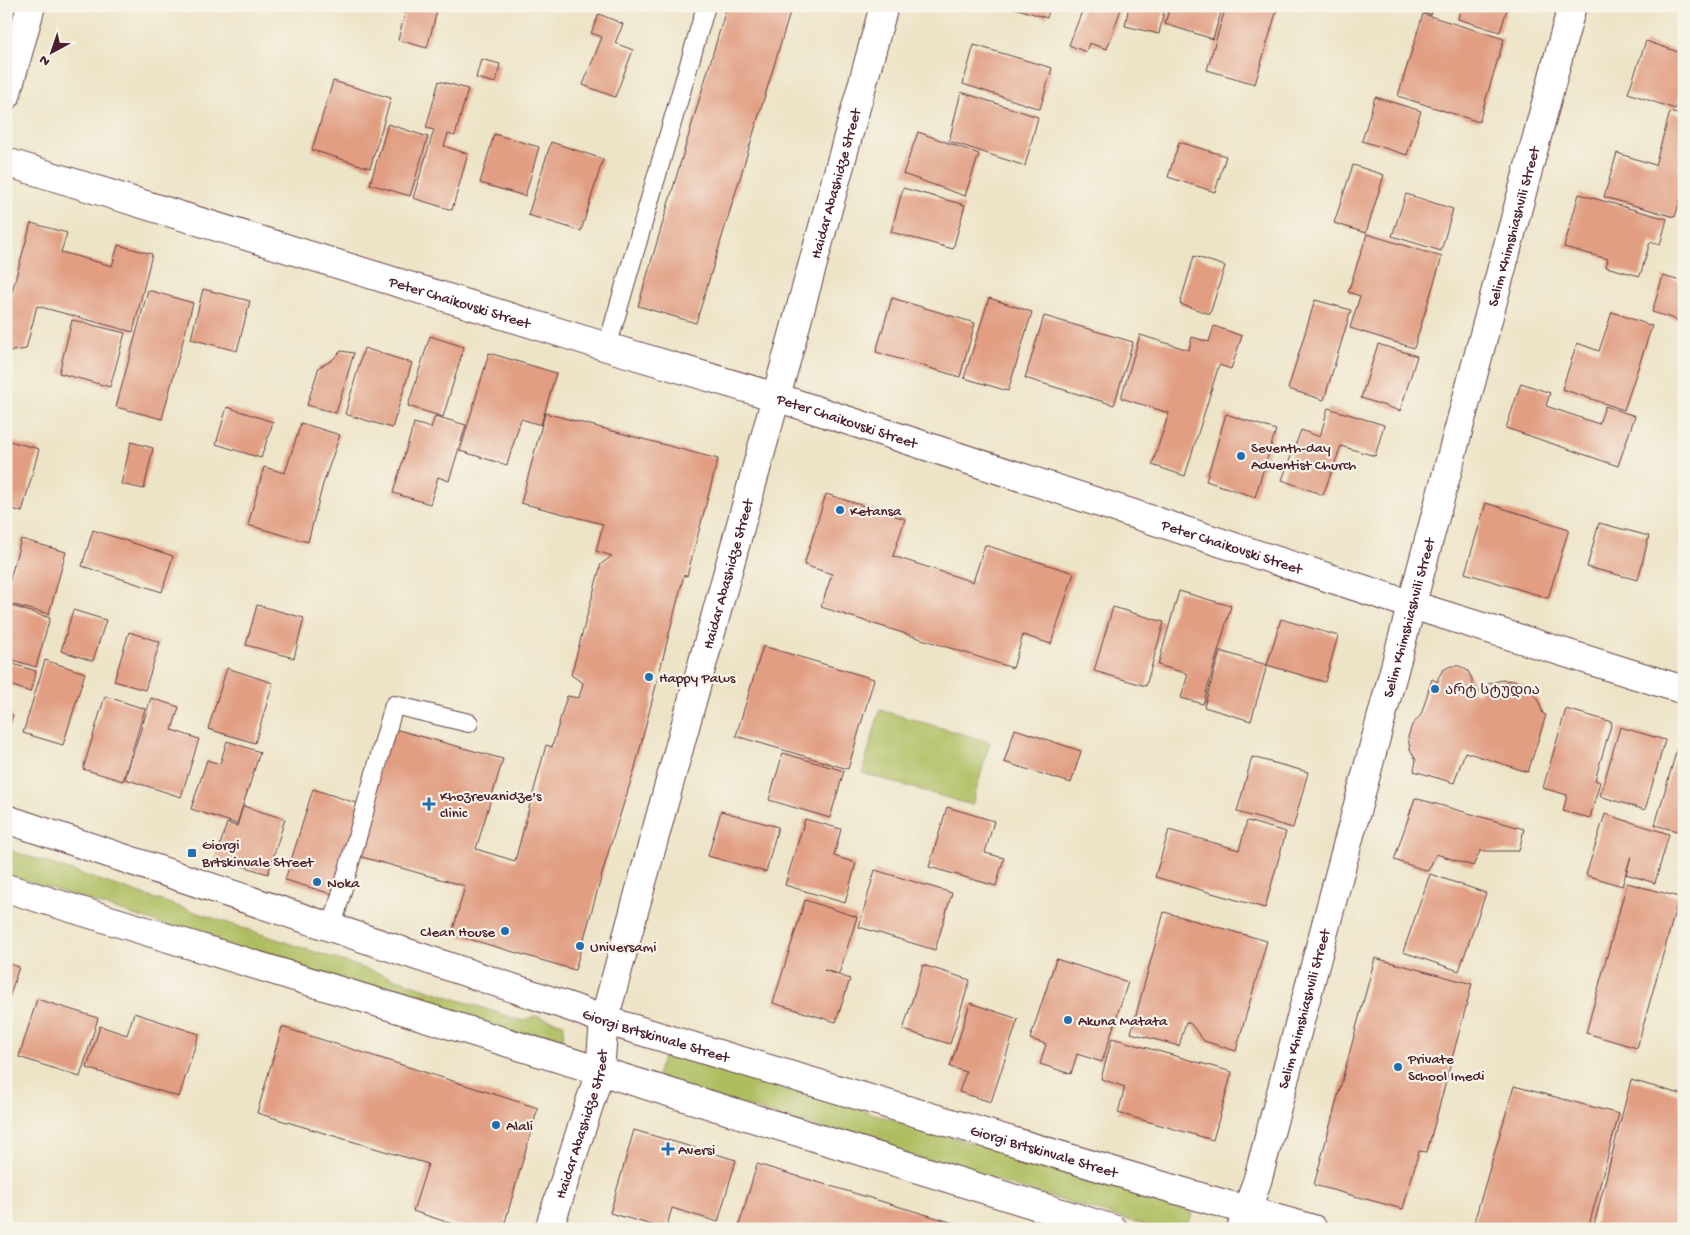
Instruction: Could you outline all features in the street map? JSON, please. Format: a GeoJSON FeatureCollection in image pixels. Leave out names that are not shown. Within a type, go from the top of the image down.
{"type":"FeatureCollection","features":[{"type":"Feature","properties":{"kind":"street"},"geometry":{"type":"LineString","coordinates":[[6,96],[31,6]]}},
{"type":"Feature","properties":{"kind":"street","name":"Haidar Abashidze Street"},"geometry":{"type":"LineString","coordinates":[[549,1229],[600,1071],[604,1020],[884,6]]}},
{"type":"Feature","properties":{"kind":"street","name":"Selim Khimshiashvili Street"},"geometry":{"type":"LineString","coordinates":[[1244,1220],[1258,1178],[1572,6]]}},
{"type":"Feature","properties":{"kind":"street","name":"Peter Chaikovski Street"},"geometry":{"type":"LineString","coordinates":[[6,162],[607,347],[776,396],[1412,606],[1684,690]]}},
{"type":"Feature","properties":{"kind":"street","name":"Giorgi Brtskinvale Street"},"geometry":{"type":"LineString","coordinates":[[6,819],[604,1020],[1244,1220],[1313,1229]]}},
{"type":"Feature","properties":{"kind":"street"},"geometry":{"type":"LineString","coordinates":[[6,888],[1113,1229]]}},
{"type":"Feature","properties":{"kind":"lane"},"geometry":{"type":"LineString","coordinates":[[607,347],[706,6]]}},
{"type":"Feature","properties":{"kind":"lane"},"geometry":{"type":"LineString","coordinates":[[332,927],[394,706],[469,723]]}},
{"type":"Feature","properties":{"kind":"green space"},"geometry":{"type":"Polygon","coordinates":[[[880,710],[990,742],[972,805],[862,773],[880,710]]]}},
{"type":"Feature","properties":{"kind":"green space"},"geometry":{"type":"Polygon","coordinates":[[[6,849],[522,1021],[536,1016],[564,1024],[563,1038],[551,1049],[6,874],[6,849]]]}},
{"type":"Feature","properties":{"kind":"green space"},"geometry":{"type":"Polygon","coordinates":[[[674,1054],[1183,1206],[1192,1214],[1187,1229],[1158,1229],[665,1082],[657,1075],[663,1058],[674,1054]]]}},
{"type":"Feature","properties":{"kind":"building"},"geometry":{"type":"Polygon","coordinates":[[[407,6],[420,6],[437,11],[427,48],[398,40],[407,6]]]}},
{"type":"Feature","properties":{"kind":"building"},"geometry":{"type":"Polygon","coordinates":[[[727,6],[792,6],[696,323],[638,306],[727,6]]]}},
{"type":"Feature","properties":{"kind":"building"},"geometry":{"type":"Polygon","coordinates":[[[1008,6],[1050,6],[1047,18],[1008,6]]]}},
{"type":"Feature","properties":{"kind":"building"},"geometry":{"type":"Polygon","coordinates":[[[1084,6],[1122,6],[1107,49],[1089,43],[1086,52],[1069,45],[1084,6]]]}},
{"type":"Feature","properties":{"kind":"building"},"geometry":{"type":"Polygon","coordinates":[[[1129,6],[1165,6],[1159,34],[1125,26],[1129,6]]]}},
{"type":"Feature","properties":{"kind":"building"},"geometry":{"type":"Polygon","coordinates":[[[1170,6],[1223,6],[1213,39],[1165,24],[1170,6]]]}},
{"type":"Feature","properties":{"kind":"building"},"geometry":{"type":"Polygon","coordinates":[[[1226,6],[1278,6],[1255,84],[1207,70],[1226,6]]]}},
{"type":"Feature","properties":{"kind":"building"},"geometry":{"type":"Polygon","coordinates":[[[1405,6],[1434,6],[1431,15],[1405,6]]]}},
{"type":"Feature","properties":{"kind":"building"},"geometry":{"type":"Polygon","coordinates":[[[1461,6],[1508,6],[1500,32],[1458,19],[1461,6]]]}},
{"type":"Feature","properties":{"kind":"building"},"geometry":{"type":"Polygon","coordinates":[[[599,14],[623,24],[615,43],[633,50],[615,97],[583,85],[602,37],[591,33],[599,14]]]}},
{"type":"Feature","properties":{"kind":"building"},"geometry":{"type":"Polygon","coordinates":[[[1423,14],[1504,39],[1479,122],[1398,96],[1423,14]]]}},
{"type":"Feature","properties":{"kind":"building"},"geometry":{"type":"Polygon","coordinates":[[[1646,41],[1684,54],[1684,83],[1675,109],[1628,93],[1646,41]]]}},
{"type":"Feature","properties":{"kind":"building"},"geometry":{"type":"Polygon","coordinates":[[[974,45],[1052,68],[1040,109],[963,84],[974,45]]]}},
{"type":"Feature","properties":{"kind":"building"},"geometry":{"type":"Polygon","coordinates":[[[481,59],[500,64],[496,83],[476,78],[481,59]]]}},
{"type":"Feature","properties":{"kind":"building"},"geometry":{"type":"Polygon","coordinates":[[[333,81],[391,98],[370,168],[312,150],[333,81]]]}},
{"type":"Feature","properties":{"kind":"building"},"geometry":{"type":"Polygon","coordinates":[[[439,81],[468,89],[455,136],[448,134],[444,146],[468,154],[452,210],[413,198],[434,130],[426,128],[439,81]]]}},
{"type":"Feature","properties":{"kind":"building"},"geometry":{"type":"Polygon","coordinates":[[[961,92],[1038,117],[1025,166],[949,141],[961,92]]]}},
{"type":"Feature","properties":{"kind":"building"},"geometry":{"type":"Polygon","coordinates":[[[1375,97],[1421,111],[1407,155],[1362,141],[1375,97]]]}},
{"type":"Feature","properties":{"kind":"building"},"geometry":{"type":"Polygon","coordinates":[[[1670,112],[1684,116],[1684,155],[1679,172],[1684,173],[1684,187],[1675,217],[1604,197],[1617,153],[1655,165],[1670,112]]]}},
{"type":"Feature","properties":{"kind":"building"},"geometry":{"type":"Polygon","coordinates":[[[388,124],[428,137],[410,196],[370,184],[388,124]]]}},
{"type":"Feature","properties":{"kind":"building"},"geometry":{"type":"Polygon","coordinates":[[[918,132],[979,154],[965,196],[903,174],[918,132]]]}},
{"type":"Feature","properties":{"kind":"building"},"geometry":{"type":"Polygon","coordinates":[[[494,134],[539,147],[525,196],[480,183],[494,134]]]}},
{"type":"Feature","properties":{"kind":"building"},"geometry":{"type":"Polygon","coordinates":[[[551,142],[603,159],[581,231],[528,215],[551,142]]]}},
{"type":"Feature","properties":{"kind":"building"},"geometry":{"type":"Polygon","coordinates":[[[1179,142],[1226,156],[1215,192],[1168,177],[1179,142]]]}},
{"type":"Feature","properties":{"kind":"building"},"geometry":{"type":"Polygon","coordinates":[[[1353,165],[1384,175],[1366,233],[1334,223],[1353,165]]]}},
{"type":"Feature","properties":{"kind":"building"},"geometry":{"type":"Polygon","coordinates":[[[903,188],[965,205],[953,249],[891,232],[903,188]]]}},
{"type":"Feature","properties":{"kind":"building"},"geometry":{"type":"Polygon","coordinates":[[[1406,194],[1453,209],[1441,251],[1392,236],[1406,194]]]}},
{"type":"Feature","properties":{"kind":"building"},"geometry":{"type":"Polygon","coordinates":[[[1579,194],[1667,219],[1660,245],[1650,242],[1640,276],[1606,267],[1608,259],[1564,247],[1579,194]]]}},
{"type":"Feature","properties":{"kind":"building"},"geometry":{"type":"Polygon","coordinates":[[[31,223],[67,233],[61,252],[112,266],[118,245],[152,254],[133,332],[37,306],[26,349],[6,352],[6,313],[31,223]]]}},
{"type":"Feature","properties":{"kind":"building"},"geometry":{"type":"Polygon","coordinates":[[[1367,234],[1442,257],[1414,348],[1350,328],[1360,296],[1348,292],[1367,234]]]}},
{"type":"Feature","properties":{"kind":"building"},"geometry":{"type":"Polygon","coordinates":[[[1194,256],[1225,266],[1210,314],[1180,304],[1194,256]]]}},
{"type":"Feature","properties":{"kind":"building"},"geometry":{"type":"Polygon","coordinates":[[[1663,276],[1684,282],[1684,322],[1652,312],[1663,276]]]}},
{"type":"Feature","properties":{"kind":"building"},"geometry":{"type":"Polygon","coordinates":[[[203,289],[250,301],[237,351],[191,339],[203,289]]]}},
{"type":"Feature","properties":{"kind":"building"},"geometry":{"type":"Polygon","coordinates":[[[148,290],[193,303],[162,419],[116,407],[148,290]]]}},
{"type":"Feature","properties":{"kind":"building"},"geometry":{"type":"Polygon","coordinates":[[[892,298],[975,323],[960,377],[876,352],[892,298]]]}},
{"type":"Feature","properties":{"kind":"building"},"geometry":{"type":"Polygon","coordinates":[[[989,298],[1032,312],[1008,391],[964,378],[989,298]]]}},
{"type":"Feature","properties":{"kind":"building"},"geometry":{"type":"Polygon","coordinates":[[[1315,300],[1351,310],[1324,400],[1288,389],[1315,300]]]}},
{"type":"Feature","properties":{"kind":"building"},"geometry":{"type":"Polygon","coordinates":[[[1612,312],[1652,326],[1624,410],[1562,389],[1577,343],[1599,351],[1612,312]]]}},
{"type":"Feature","properties":{"kind":"building"},"geometry":{"type":"Polygon","coordinates":[[[1044,316],[1133,342],[1114,405],[1025,378],[1044,316]]]}},
{"type":"Feature","properties":{"kind":"building"},"geometry":{"type":"Polygon","coordinates":[[[72,320],[125,333],[110,387],[59,373],[72,320]]]}},
{"type":"Feature","properties":{"kind":"building"},"geometry":{"type":"Polygon","coordinates":[[[1214,326],[1242,336],[1231,369],[1219,365],[1185,476],[1152,465],[1169,413],[1121,398],[1140,335],[1189,350],[1192,337],[1209,342],[1214,326]]]}},
{"type":"Feature","properties":{"kind":"building"},"geometry":{"type":"Polygon","coordinates":[[[430,336],[464,347],[443,417],[408,406],[430,336]]]}},
{"type":"Feature","properties":{"kind":"building"},"geometry":{"type":"Polygon","coordinates":[[[1378,344],[1417,356],[1400,411],[1361,398],[1378,344]]]}},
{"type":"Feature","properties":{"kind":"building"},"geometry":{"type":"Polygon","coordinates":[[[364,348],[412,363],[392,428],[345,414],[364,348]]]}},
{"type":"Feature","properties":{"kind":"building"},"geometry":{"type":"Polygon","coordinates":[[[341,351],[354,353],[336,413],[307,405],[319,367],[331,361],[341,351]]]}},
{"type":"Feature","properties":{"kind":"building"},"geometry":{"type":"Polygon","coordinates":[[[489,353],[556,373],[541,425],[521,419],[507,465],[460,451],[489,353]]]}},
{"type":"Feature","properties":{"kind":"building"},"geometry":{"type":"Polygon","coordinates":[[[1521,383],[1550,393],[1546,406],[1599,424],[1605,406],[1635,416],[1618,466],[1506,428],[1521,383]]]}},
{"type":"Feature","properties":{"kind":"building"},"geometry":{"type":"Polygon","coordinates":[[[227,407],[273,422],[261,458],[216,444],[227,407]]]}},
{"type":"Feature","properties":{"kind":"building"},"geometry":{"type":"Polygon","coordinates":[[[1328,408],[1384,425],[1375,456],[1341,446],[1323,495],[1282,480],[1301,430],[1320,437],[1328,408]]]}},
{"type":"Feature","properties":{"kind":"building"},"geometry":{"type":"Polygon","coordinates":[[[545,413],[718,459],[687,576],[684,575],[635,768],[609,850],[575,970],[452,934],[465,886],[355,855],[391,728],[503,759],[476,849],[515,861],[546,745],[552,747],[567,696],[579,698],[583,683],[571,675],[601,564],[612,556],[596,551],[603,524],[521,503],[545,413]]]}},
{"type":"Feature","properties":{"kind":"building","name":"Seventh-day Adventist Church"},"geometry":{"type":"Polygon","coordinates":[[[1226,414],[1276,430],[1255,497],[1206,481],[1226,414]]]}},
{"type":"Feature","properties":{"kind":"building"},"geometry":{"type":"Polygon","coordinates":[[[435,416],[466,425],[449,481],[438,477],[430,504],[393,493],[414,423],[431,428],[435,416]]]}},
{"type":"Feature","properties":{"kind":"building"},"geometry":{"type":"Polygon","coordinates":[[[301,423],[340,435],[323,484],[308,542],[248,525],[264,467],[285,473],[301,423]]]}},
{"type":"Feature","properties":{"kind":"building"},"geometry":{"type":"Polygon","coordinates":[[[6,440],[39,449],[22,512],[6,507],[6,440]]]}},
{"type":"Feature","properties":{"kind":"building"},"geometry":{"type":"Polygon","coordinates":[[[131,442],[153,448],[144,489],[121,484],[131,442]]]}},
{"type":"Feature","properties":{"kind":"building"},"geometry":{"type":"Polygon","coordinates":[[[826,494],[905,519],[893,556],[973,582],[985,545],[1074,573],[1051,644],[1023,635],[1013,668],[821,607],[832,574],[804,565],[826,494]]]}},
{"type":"Feature","properties":{"kind":"building"},"geometry":{"type":"Polygon","coordinates":[[[1486,503],[1569,529],[1548,598],[1465,573],[1486,503]]]}},
{"type":"Feature","properties":{"kind":"building"},"geometry":{"type":"Polygon","coordinates":[[[1684,522],[1684,544],[1678,543],[1684,522]]]}},
{"type":"Feature","properties":{"kind":"building"},"geometry":{"type":"Polygon","coordinates":[[[1599,523],[1649,536],[1638,580],[1587,567],[1599,523]]]}},
{"type":"Feature","properties":{"kind":"building"},"geometry":{"type":"Polygon","coordinates":[[[93,530],[173,556],[162,592],[82,566],[93,530]]]}},
{"type":"Feature","properties":{"kind":"building"},"geometry":{"type":"Polygon","coordinates":[[[21,539],[66,552],[49,614],[6,603],[6,594],[21,539]]]}},
{"type":"Feature","properties":{"kind":"building"},"geometry":{"type":"Polygon","coordinates":[[[1179,591],[1231,606],[1203,704],[1181,698],[1188,674],[1158,665],[1179,591]]]}},
{"type":"Feature","properties":{"kind":"building"},"geometry":{"type":"Polygon","coordinates":[[[6,604],[50,618],[36,667],[6,658],[6,604]]]}},
{"type":"Feature","properties":{"kind":"building"},"geometry":{"type":"Polygon","coordinates":[[[257,605],[304,618],[294,658],[246,645],[257,605]]]}},
{"type":"Feature","properties":{"kind":"building"},"geometry":{"type":"Polygon","coordinates":[[[1113,607],[1164,622],[1146,686],[1094,671],[1113,607]]]}},
{"type":"Feature","properties":{"kind":"building"},"geometry":{"type":"Polygon","coordinates":[[[73,610],[106,620],[93,661],[61,651],[73,610]]]}},
{"type":"Feature","properties":{"kind":"building"},"geometry":{"type":"Polygon","coordinates":[[[1281,619],[1338,636],[1325,682],[1267,665],[1281,619]]]}},
{"type":"Feature","properties":{"kind":"building"},"geometry":{"type":"Polygon","coordinates":[[[129,632],[160,642],[145,690],[114,681],[129,632]]]}},
{"type":"Feature","properties":{"kind":"building"},"geometry":{"type":"Polygon","coordinates":[[[763,646],[874,679],[848,769],[736,736],[763,646]]]}},
{"type":"Feature","properties":{"kind":"building"},"geometry":{"type":"Polygon","coordinates":[[[1220,651],[1267,665],[1251,721],[1204,707],[1220,651]]]}},
{"type":"Feature","properties":{"kind":"building"},"geometry":{"type":"Polygon","coordinates":[[[45,660],[85,673],[63,745],[23,733],[45,660]]]}},
{"type":"Feature","properties":{"kind":"building"},"geometry":{"type":"Polygon","coordinates":[[[6,662],[36,671],[30,692],[10,685],[6,696],[6,662]]]}},
{"type":"Feature","properties":{"kind":"building"},"geometry":{"type":"Polygon","coordinates":[[[1451,666],[1460,666],[1468,671],[1472,679],[1472,688],[1469,691],[1477,694],[1488,684],[1502,680],[1516,681],[1529,688],[1538,699],[1543,714],[1546,715],[1528,772],[1465,752],[1454,783],[1414,771],[1416,760],[1410,749],[1408,737],[1412,725],[1421,715],[1432,679],[1438,682],[1438,678],[1443,670],[1451,666]]]}},
{"type":"Feature","properties":{"kind":"building"},"geometry":{"type":"Polygon","coordinates":[[[227,668],[273,683],[255,743],[208,729],[227,668]]]}},
{"type":"Feature","properties":{"kind":"building"},"geometry":{"type":"Polygon","coordinates":[[[105,696],[145,709],[123,781],[83,769],[105,696]]]}},
{"type":"Feature","properties":{"kind":"building"},"geometry":{"type":"Polygon","coordinates":[[[151,698],[179,707],[172,730],[199,739],[181,797],[125,779],[151,698]]]}},
{"type":"Feature","properties":{"kind":"building"},"geometry":{"type":"Polygon","coordinates":[[[1566,709],[1612,722],[1595,780],[1600,782],[1590,818],[1563,811],[1567,795],[1543,788],[1566,709]]]}},
{"type":"Feature","properties":{"kind":"building"},"geometry":{"type":"Polygon","coordinates":[[[6,713],[13,715],[7,734],[6,734],[6,713]]]}},
{"type":"Feature","properties":{"kind":"building"},"geometry":{"type":"Polygon","coordinates":[[[1620,727],[1665,740],[1645,810],[1600,796],[1620,727]]]}},
{"type":"Feature","properties":{"kind":"building"},"geometry":{"type":"Polygon","coordinates":[[[1015,729],[1081,751],[1071,783],[1004,762],[1015,729]]]}},
{"type":"Feature","properties":{"kind":"building"},"geometry":{"type":"Polygon","coordinates":[[[227,741],[260,752],[237,824],[191,809],[207,760],[220,764],[227,741]]]}},
{"type":"Feature","properties":{"kind":"building"},"geometry":{"type":"Polygon","coordinates":[[[1679,742],[1684,744],[1684,833],[1655,825],[1679,742]]]}},
{"type":"Feature","properties":{"kind":"building"},"geometry":{"type":"Polygon","coordinates":[[[783,753],[844,771],[830,818],[769,800],[783,753]]]}},
{"type":"Feature","properties":{"kind":"building"},"geometry":{"type":"Polygon","coordinates":[[[1252,757],[1308,772],[1293,828],[1237,812],[1252,757]]]}},
{"type":"Feature","properties":{"kind":"building"},"geometry":{"type":"Polygon","coordinates":[[[313,789],[362,805],[335,895],[285,880],[313,789]]]}},
{"type":"Feature","properties":{"kind":"building"},"geometry":{"type":"Polygon","coordinates":[[[1415,798],[1524,829],[1519,851],[1480,851],[1473,866],[1436,854],[1428,871],[1394,860],[1415,798]]]}},
{"type":"Feature","properties":{"kind":"building"},"geometry":{"type":"Polygon","coordinates":[[[243,806],[285,819],[268,874],[216,858],[227,823],[237,826],[243,806]]]}},
{"type":"Feature","properties":{"kind":"building"},"geometry":{"type":"Polygon","coordinates":[[[947,807],[994,821],[985,853],[1004,858],[996,886],[929,867],[947,807]]]}},
{"type":"Feature","properties":{"kind":"building"},"geometry":{"type":"Polygon","coordinates":[[[721,811],[778,827],[766,872],[708,856],[721,811]]]}},
{"type":"Feature","properties":{"kind":"building"},"geometry":{"type":"Polygon","coordinates":[[[1605,814],[1669,834],[1655,883],[1626,874],[1631,856],[1622,886],[1586,875],[1605,814]]]}},
{"type":"Feature","properties":{"kind":"building"},"geometry":{"type":"Polygon","coordinates":[[[805,819],[841,829],[834,856],[856,863],[845,903],[785,885],[805,819]]]}},
{"type":"Feature","properties":{"kind":"building"},"geometry":{"type":"Polygon","coordinates":[[[1247,821],[1286,832],[1265,908],[1155,877],[1169,830],[1239,850],[1247,821]]]}},
{"type":"Feature","properties":{"kind":"building"},"geometry":{"type":"Polygon","coordinates":[[[875,870],[952,893],[935,950],[859,927],[875,870]]]}},
{"type":"Feature","properties":{"kind":"building"},"geometry":{"type":"Polygon","coordinates":[[[1430,874],[1486,893],[1459,971],[1403,952],[1430,874]]]}},
{"type":"Feature","properties":{"kind":"building"},"geometry":{"type":"Polygon","coordinates":[[[1627,883],[1679,897],[1637,1048],[1586,1033],[1627,883]]]}},
{"type":"Feature","properties":{"kind":"building"},"geometry":{"type":"Polygon","coordinates":[[[805,900],[857,917],[839,974],[824,970],[850,979],[836,1022],[773,1003],[805,900]]]}},
{"type":"Feature","properties":{"kind":"building"},"geometry":{"type":"Polygon","coordinates":[[[1164,912],[1267,941],[1236,1051],[1204,1041],[1191,1024],[1186,1022],[1179,1046],[1131,1033],[1164,912]]]}},
{"type":"Feature","properties":{"kind":"building","name":"Private School Imedi"},"geometry":{"type":"Polygon","coordinates":[[[1375,958],[1472,984],[1427,1152],[1419,1151],[1403,1209],[1314,1185],[1375,958]]]}},
{"type":"Feature","properties":{"kind":"building"},"geometry":{"type":"Polygon","coordinates":[[[1056,959],[1128,982],[1102,1062],[1077,1054],[1071,1074],[1040,1064],[1046,1044],[1030,1039],[1056,959]]]}},
{"type":"Feature","properties":{"kind":"building"},"geometry":{"type":"Polygon","coordinates":[[[6,963],[19,967],[7,1004],[6,1004],[6,963]]]}},
{"type":"Feature","properties":{"kind":"building"},"geometry":{"type":"Polygon","coordinates":[[[923,965],[970,980],[950,1044],[903,1030],[923,965]]]}},
{"type":"Feature","properties":{"kind":"building"},"geometry":{"type":"Polygon","coordinates":[[[37,999],[98,1018],[80,1077],[19,1057],[37,999]]]}},
{"type":"Feature","properties":{"kind":"building"},"geometry":{"type":"Polygon","coordinates":[[[970,1003],[1018,1019],[991,1102],[959,1092],[966,1072],[950,1067],[970,1003]]]}},
{"type":"Feature","properties":{"kind":"building"},"geometry":{"type":"Polygon","coordinates":[[[134,1013],[199,1034],[179,1097],[87,1068],[100,1026],[127,1035],[134,1013]]]}},
{"type":"Feature","properties":{"kind":"building"},"geometry":{"type":"Polygon","coordinates":[[[282,1027],[538,1108],[503,1229],[468,1229],[413,1211],[428,1164],[257,1113],[282,1027]]]}},
{"type":"Feature","properties":{"kind":"building"},"geometry":{"type":"Polygon","coordinates":[[[1112,1038],[1232,1072],[1213,1140],[1118,1113],[1125,1087],[1101,1079],[1112,1038]]]}},
{"type":"Feature","properties":{"kind":"building"},"geometry":{"type":"Polygon","coordinates":[[[1631,1080],[1684,1095],[1684,1229],[1593,1229],[1631,1080]]]}},
{"type":"Feature","properties":{"kind":"building"},"geometry":{"type":"Polygon","coordinates":[[[1514,1086],[1619,1114],[1588,1229],[1472,1229],[1514,1086]]]}},
{"type":"Feature","properties":{"kind":"building"},"geometry":{"type":"Polygon","coordinates":[[[634,1130],[736,1160],[718,1222],[672,1208],[666,1229],[610,1213],[634,1130]]]}},
{"type":"Feature","properties":{"kind":"building"},"geometry":{"type":"Polygon","coordinates":[[[757,1164],[947,1221],[970,1229],[738,1229],[757,1164]]]}},
{"type":"Feature","properties":{"kind":"place","name":"Seventh-day Adventist Church"},"geometry":{"type":"Point","coordinates":[1241,456]}},
{"type":"Feature","properties":{"kind":"place","name":"Ketansa"},"geometry":{"type":"Point","coordinates":[840,510]}},
{"type":"Feature","properties":{"kind":"place","name":"Happy Paws"},"geometry":{"type":"Point","coordinates":[649,677]}},
{"type":"Feature","properties":{"kind":"place","name":"არტ სტუდია"},"geometry":{"type":"Point","coordinates":[1435,689]}},
{"type":"Feature","properties":{"kind":"place","name":"Khozrevanidze's clinic"},"geometry":{"type":"Point","coordinates":[429,804]}},
{"type":"Feature","properties":{"kind":"place","name":"Giorgi Brtskinvale Street"},"geometry":{"type":"Point","coordinates":[192,853]}},
{"type":"Feature","properties":{"kind":"place","name":"Noka"},"geometry":{"type":"Point","coordinates":[317,882]}},
{"type":"Feature","properties":{"kind":"place","name":"Clean House"},"geometry":{"type":"Point","coordinates":[505,931]}},
{"type":"Feature","properties":{"kind":"place","name":"Universami"},"geometry":{"type":"Point","coordinates":[580,946]}},
{"type":"Feature","properties":{"kind":"place","name":"Akuna Matata"},"geometry":{"type":"Point","coordinates":[1068,1020]}},
{"type":"Feature","properties":{"kind":"place","name":"Private School Imedi"},"geometry":{"type":"Point","coordinates":[1398,1067]}},
{"type":"Feature","properties":{"kind":"place","name":"Alali"},"geometry":{"type":"Point","coordinates":[496,1125]}},
{"type":"Feature","properties":{"kind":"place","name":"Aversi"},"geometry":{"type":"Point","coordinates":[668,1149]}}]}
